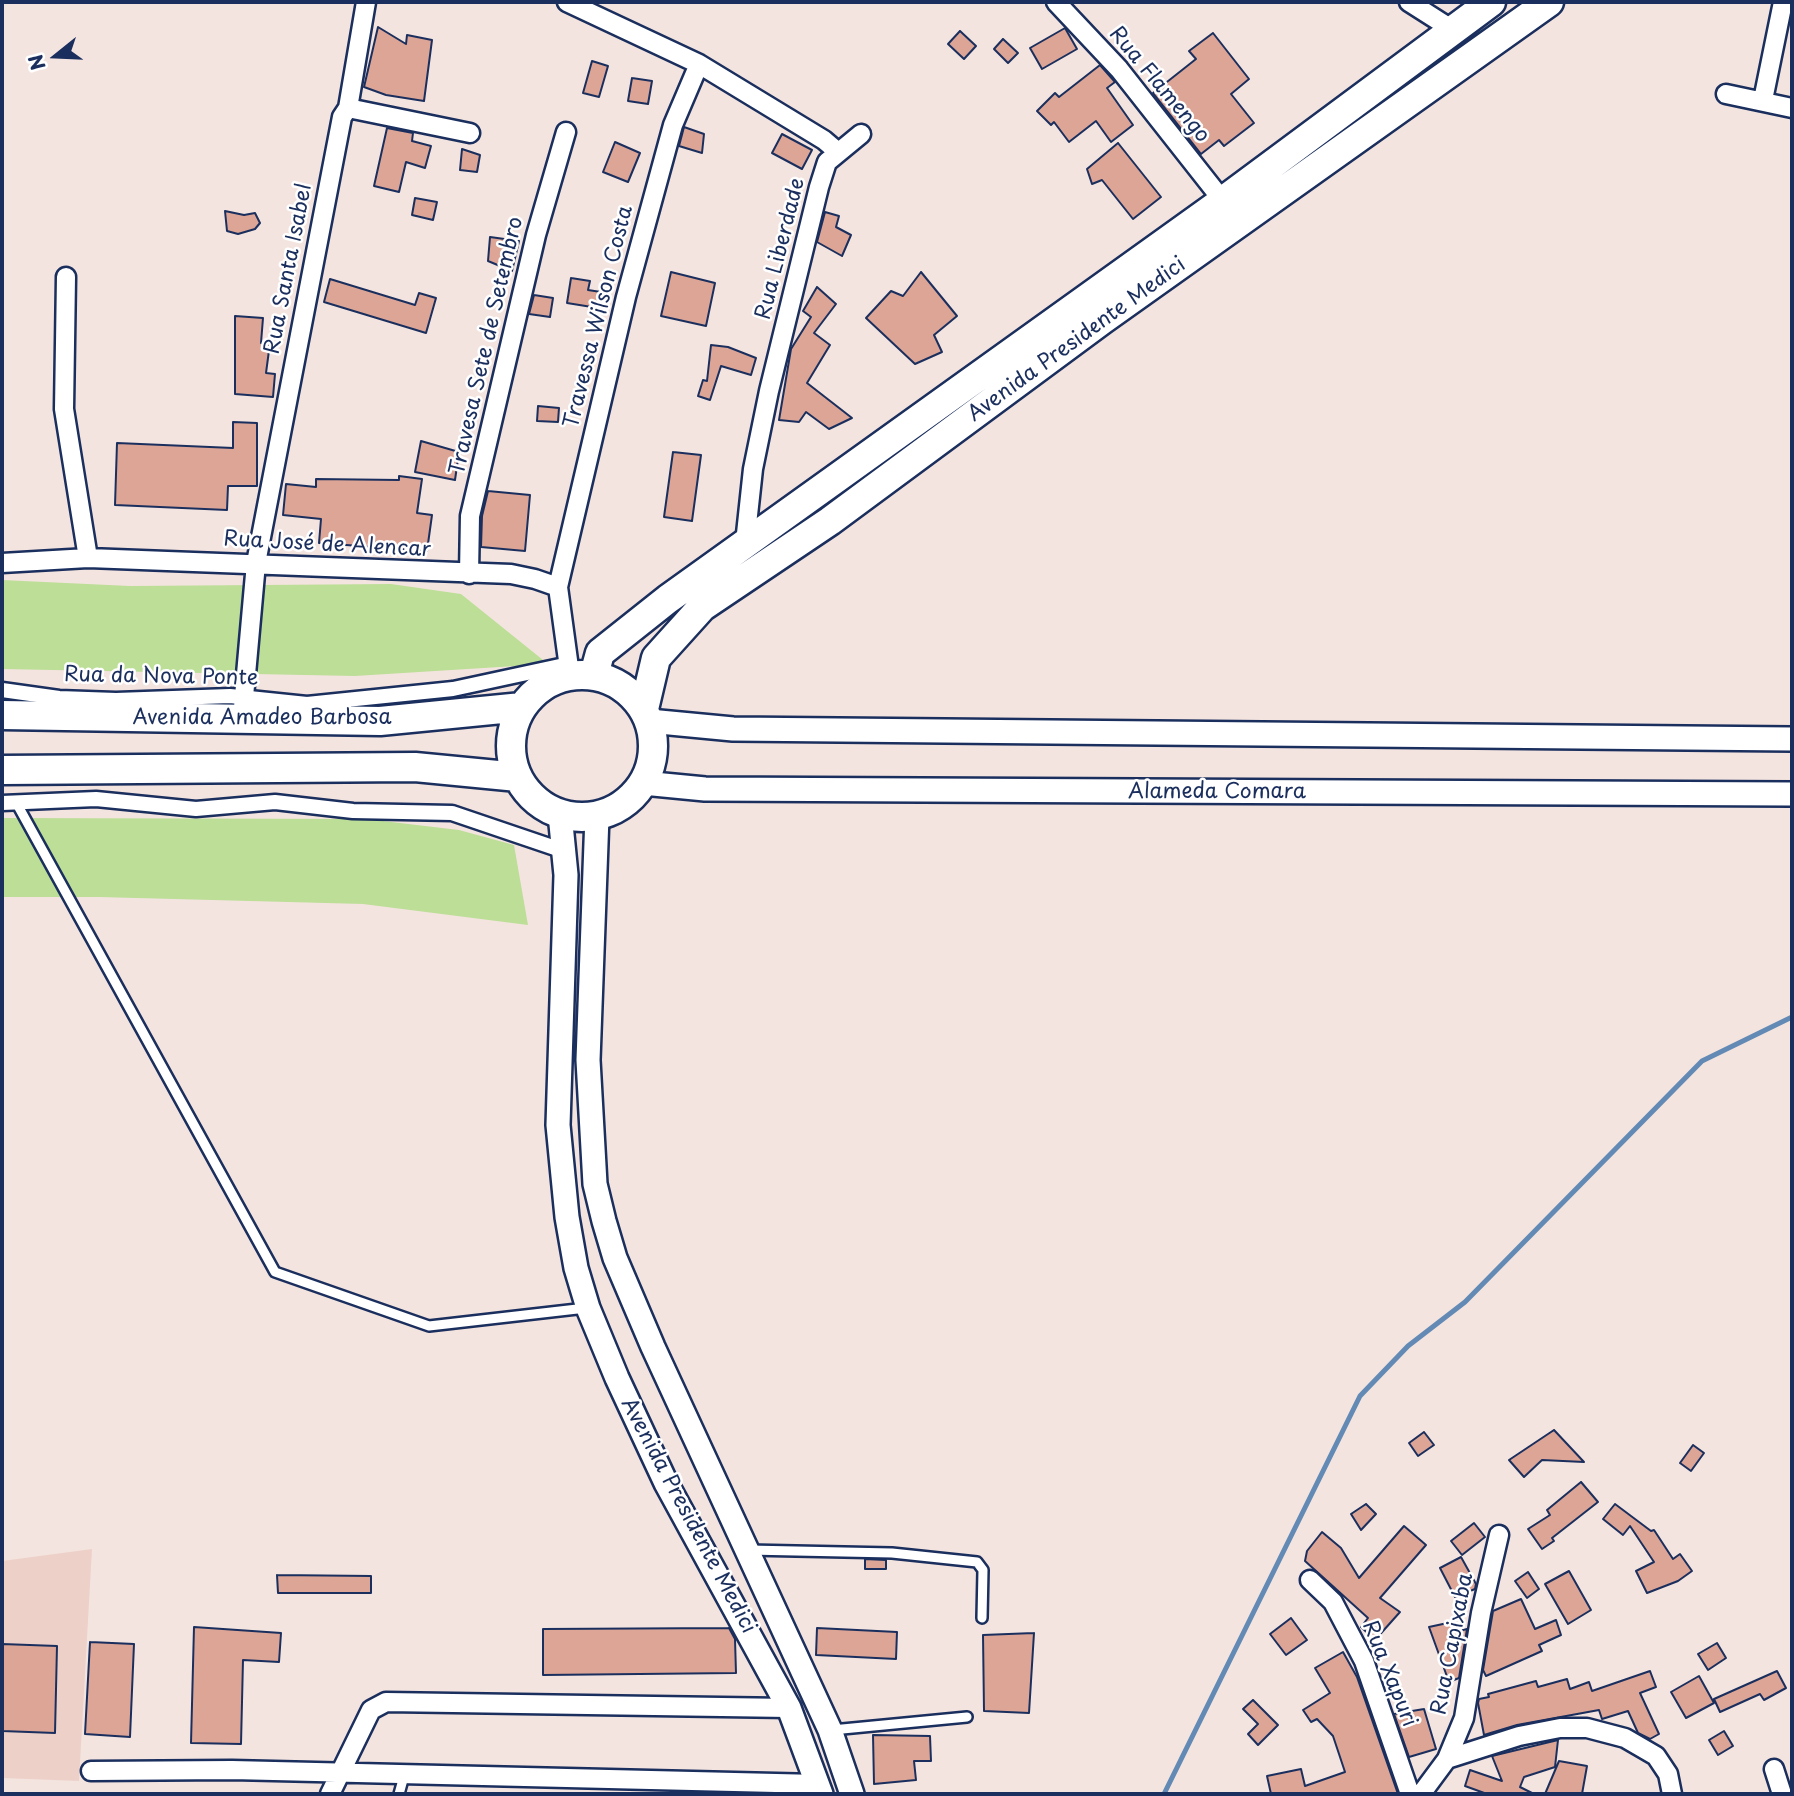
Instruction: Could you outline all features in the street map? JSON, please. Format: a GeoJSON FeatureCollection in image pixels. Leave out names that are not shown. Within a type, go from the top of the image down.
{"type":"FeatureCollection","features":[{"type":"Feature","properties":{"kind":"main road","name":"Avenida Presidente Medici"},"geometry":{"type":"LineString","coordinates":[[578,671],[617,637],[745,543],[1223,201],[1491,2]]}},
{"type":"Feature","properties":{"kind":"main road","name":"Avenida Presidente Medici"},"geometry":{"type":"LineString","coordinates":[[646,715],[656,658],[702,607],[830,522],[1102,320],[1549,2]]}},
{"type":"Feature","properties":{"kind":"main road"},"geometry":{"type":"LineString","coordinates":[[578,671],[618,684],[646,715],[653,742],[651,764],[643,783],[631,798],[614,810],[597,816],[559,814],[528,793],[518,777],[511,754],[513,729],[522,707],[538,689],[578,671]]}},
{"type":"Feature","properties":{"kind":"main road","name":"Avenida Amadeo Barbosa"},"geometry":{"type":"LineString","coordinates":[[2,715],[243,708],[380,721],[522,707]]}},
{"type":"Feature","properties":{"kind":"main road"},"geometry":{"type":"LineString","coordinates":[[2,770],[415,768],[518,777]]}},
{"type":"Feature","properties":{"kind":"street"},"geometry":{"type":"LineString","coordinates":[[366,2],[348,108],[470,133]]}},
{"type":"Feature","properties":{"kind":"street"},"geometry":{"type":"LineString","coordinates":[[567,2],[699,64],[824,140],[838,152],[861,134]]}},
{"type":"Feature","properties":{"kind":"street","name":"Rua Flamengo"},"geometry":{"type":"LineString","coordinates":[[1056,2],[1119,69],[1223,201]]}},
{"type":"Feature","properties":{"kind":"street"},"geometry":{"type":"LineString","coordinates":[[1409,2],[1453,30]]}},
{"type":"Feature","properties":{"kind":"street"},"geometry":{"type":"LineString","coordinates":[[1763,100],[1783,2]]}},
{"type":"Feature","properties":{"kind":"street","name":"Travessa Wilson Costa"},"geometry":{"type":"LineString","coordinates":[[558,587],[601,394],[626,297],[673,125],[699,64]]}},
{"type":"Feature","properties":{"kind":"street"},"geometry":{"type":"LineString","coordinates":[[1726,94],[1792,108]]}},
{"type":"Feature","properties":{"kind":"street","name":"Rua Santa Isabel"},"geometry":{"type":"LineString","coordinates":[[243,708],[256,563],[342,117],[348,108]]}},
{"type":"Feature","properties":{"kind":"street","name":"Travesa Sete de Setembro"},"geometry":{"type":"LineString","coordinates":[[469,573],[470,516],[536,235],[566,132]]}},
{"type":"Feature","properties":{"kind":"street","name":"Rua Liberdade"},"geometry":{"type":"LineString","coordinates":[[745,543],[753,469],[769,391],[819,187],[827,162],[838,152]]}},
{"type":"Feature","properties":{"kind":"street"},"geometry":{"type":"LineString","coordinates":[[66,277],[64,409],[88,558]]}},
{"type":"Feature","properties":{"kind":"street","name":"Rua José de Alencar"},"geometry":{"type":"LineString","coordinates":[[2,563],[88,558],[511,574],[558,587]]}},
{"type":"Feature","properties":{"kind":"street"},"geometry":{"type":"LineString","coordinates":[[558,587],[578,671]]}},
{"type":"Feature","properties":{"kind":"street","name":"Rua da Nova Ponte"},"geometry":{"type":"LineString","coordinates":[[2,690],[59,698],[243,708],[453,689],[578,671]]}},
{"type":"Feature","properties":{"kind":"street"},"geometry":{"type":"LineString","coordinates":[[646,715],[733,729],[1792,739]]}},
{"type":"Feature","properties":{"kind":"street","name":"Alameda Comara"},"geometry":{"type":"LineString","coordinates":[[643,783],[719,789],[1792,794]]}},
{"type":"Feature","properties":{"kind":"street"},"geometry":{"type":"LineString","coordinates":[[2,803],[96,799],[196,809],[275,802],[354,811],[452,813],[564,851]]}},
{"type":"Feature","properties":{"kind":"street","name":"Avenida Presidente Medici"},"geometry":{"type":"LineString","coordinates":[[559,814],[564,851],[564,1018],[558,1125],[567,1217],[588,1308],[666,1483],[789,1708],[820,1789]]}},
{"type":"Feature","properties":{"kind":"street","name":"Avenida Presidente Medici"},"geometry":{"type":"LineString","coordinates":[[597,816],[588,1060],[595,1184],[615,1258],[635,1306],[830,1730],[852,1794]]}},
{"type":"Feature","properties":{"kind":"street","name":"Rua Capixaba"},"geometry":{"type":"LineString","coordinates":[[1421,1794],[1447,1759],[1464,1718],[1481,1613],[1499,1535]]}},
{"type":"Feature","properties":{"kind":"street","name":"Rua Xapuri"},"geometry":{"type":"LineString","coordinates":[[1310,1580],[1337,1610],[1364,1661],[1410,1794]]}},
{"type":"Feature","properties":{"kind":"street"},"geometry":{"type":"LineString","coordinates":[[330,1794],[371,1710],[386,1702],[789,1708]]}},
{"type":"Feature","properties":{"kind":"street"},"geometry":{"type":"LineString","coordinates":[[1447,1759],[1519,1735],[1560,1728],[1587,1728],[1625,1738],[1656,1756],[1668,1774],[1672,1794]]}},
{"type":"Feature","properties":{"kind":"street"},"geometry":{"type":"LineString","coordinates":[[1774,1769],[1782,1794]]}},
{"type":"Feature","properties":{"kind":"street"},"geometry":{"type":"LineString","coordinates":[[91,1772],[232,1770],[645,1788],[820,1789]]}},
{"type":"Feature","properties":{"kind":"lane"},"geometry":{"type":"LineString","coordinates":[[17,804],[275,1272],[429,1326],[588,1308]]}},
{"type":"Feature","properties":{"kind":"lane"},"geometry":{"type":"LineString","coordinates":[[746,1550],[892,1553],[977,1562],[983,1570],[982,1618]]}},
{"type":"Feature","properties":{"kind":"lane"},"geometry":{"type":"LineString","coordinates":[[830,1730],[967,1717]]}},
{"type":"Feature","properties":{"kind":"lane"},"geometry":{"type":"LineString","coordinates":[[399,1794],[404,1776]]}},
{"type":"Feature","properties":{"kind":"shaded area"},"geometry":{"type":"Polygon","coordinates":[[[92,1549],[79,1781],[2,1778],[2,1561],[92,1549]]]}},
{"type":"Feature","properties":{"kind":"green space"},"geometry":{"type":"Polygon","coordinates":[[[2,580],[130,586],[391,584],[461,594],[548,664],[355,676],[2,669],[2,580]]]}},
{"type":"Feature","properties":{"kind":"green space"},"geometry":{"type":"Polygon","coordinates":[[[2,818],[366,819],[459,830],[514,845],[528,925],[363,904],[2,897],[2,818]]]}},
{"type":"Feature","properties":{"kind":"building"},"geometry":{"type":"Polygon","coordinates":[[[378,27],[406,44],[407,35],[432,40],[424,101],[386,95],[364,87],[378,27]]]}},
{"type":"Feature","properties":{"kind":"building"},"geometry":{"type":"Polygon","coordinates":[[[1065,28],[1077,49],[1042,69],[1030,48],[1065,28]]]}},
{"type":"Feature","properties":{"kind":"building"},"geometry":{"type":"Polygon","coordinates":[[[960,31],[976,46],[964,59],[948,44],[960,31]]]}},
{"type":"Feature","properties":{"kind":"building"},"geometry":{"type":"Polygon","coordinates":[[[1213,33],[1249,79],[1231,94],[1254,123],[1224,146],[1219,140],[1201,154],[1153,93],[1196,59],[1189,51],[1213,33]]]}},
{"type":"Feature","properties":{"kind":"building"},"geometry":{"type":"Polygon","coordinates":[[[1003,39],[1018,53],[1008,63],[994,49],[1003,39]]]}},
{"type":"Feature","properties":{"kind":"building"},"geometry":{"type":"Polygon","coordinates":[[[592,61],[608,66],[599,97],[583,93],[592,61]]]}},
{"type":"Feature","properties":{"kind":"building"},"geometry":{"type":"Polygon","coordinates":[[[1100,65],[1115,82],[1107,88],[1133,125],[1111,142],[1096,121],[1069,142],[1054,122],[1051,125],[1037,111],[1055,93],[1059,97],[1100,65]]]}},
{"type":"Feature","properties":{"kind":"building"},"geometry":{"type":"Polygon","coordinates":[[[632,78],[652,81],[648,104],[628,101],[632,78]]]}},
{"type":"Feature","properties":{"kind":"building"},"geometry":{"type":"Polygon","coordinates":[[[684,127],[704,134],[702,153],[679,146],[684,127]]]}},
{"type":"Feature","properties":{"kind":"building"},"geometry":{"type":"Polygon","coordinates":[[[387,128],[413,133],[412,141],[431,146],[425,168],[406,162],[399,192],[374,186],[387,128]]]}},
{"type":"Feature","properties":{"kind":"building"},"geometry":{"type":"Polygon","coordinates":[[[782,134],[812,150],[802,169],[772,153],[782,134]]]}},
{"type":"Feature","properties":{"kind":"building"},"geometry":{"type":"Polygon","coordinates":[[[615,142],[640,153],[628,182],[603,172],[615,142]]]}},
{"type":"Feature","properties":{"kind":"building"},"geometry":{"type":"Polygon","coordinates":[[[1118,143],[1161,197],[1133,219],[1102,180],[1092,184],[1087,169],[1118,143]]]}},
{"type":"Feature","properties":{"kind":"building"},"geometry":{"type":"Polygon","coordinates":[[[462,149],[480,155],[477,172],[460,170],[462,149]]]}},
{"type":"Feature","properties":{"kind":"building"},"geometry":{"type":"Polygon","coordinates":[[[415,198],[437,202],[433,220],[412,215],[415,198]]]}},
{"type":"Feature","properties":{"kind":"building"},"geometry":{"type":"Polygon","coordinates":[[[225,211],[244,215],[255,213],[260,223],[255,229],[238,234],[227,231],[225,211]]]}},
{"type":"Feature","properties":{"kind":"building"},"geometry":{"type":"Polygon","coordinates":[[[825,212],[839,216],[836,227],[851,235],[842,256],[817,242],[825,212]]]}},
{"type":"Feature","properties":{"kind":"building"},"geometry":{"type":"Polygon","coordinates":[[[490,237],[519,241],[512,271],[488,261],[490,237]]]}},
{"type":"Feature","properties":{"kind":"building"},"geometry":{"type":"Polygon","coordinates":[[[671,272],[715,283],[706,326],[661,316],[671,272]]]}},
{"type":"Feature","properties":{"kind":"building"},"geometry":{"type":"Polygon","coordinates":[[[921,272],[957,316],[934,335],[942,352],[915,364],[866,318],[891,291],[903,296],[921,272]]]}},
{"type":"Feature","properties":{"kind":"building"},"geometry":{"type":"Polygon","coordinates":[[[571,278],[590,281],[588,290],[601,292],[598,308],[567,303],[571,278]]]}},
{"type":"Feature","properties":{"kind":"building"},"geometry":{"type":"Polygon","coordinates":[[[330,279],[415,305],[419,293],[436,298],[426,333],[324,302],[330,279]]]}},
{"type":"Feature","properties":{"kind":"building"},"geometry":{"type":"Polygon","coordinates":[[[817,287],[836,304],[814,333],[830,345],[807,383],[852,418],[829,429],[806,412],[799,422],[779,420],[791,349],[811,317],[803,311],[817,287]]]}},
{"type":"Feature","properties":{"kind":"building"},"geometry":{"type":"Polygon","coordinates":[[[534,295],[553,298],[550,317],[529,314],[534,295]]]}},
{"type":"Feature","properties":{"kind":"building"},"geometry":{"type":"Polygon","coordinates":[[[235,316],[263,318],[261,343],[270,343],[266,373],[275,374],[273,397],[235,394],[235,316]]]}},
{"type":"Feature","properties":{"kind":"building"},"geometry":{"type":"Polygon","coordinates":[[[711,345],[728,347],[756,358],[751,375],[721,366],[710,400],[698,396],[703,380],[707,381],[711,345]]]}},
{"type":"Feature","properties":{"kind":"building"},"geometry":{"type":"Polygon","coordinates":[[[538,406],[559,408],[558,422],[537,421],[538,406]]]}},
{"type":"Feature","properties":{"kind":"building"},"geometry":{"type":"Polygon","coordinates":[[[233,422],[257,423],[257,486],[228,486],[227,510],[115,505],[117,443],[233,448],[233,422]]]}},
{"type":"Feature","properties":{"kind":"building"},"geometry":{"type":"Polygon","coordinates":[[[421,441],[459,452],[455,480],[415,472],[421,441]]]}},
{"type":"Feature","properties":{"kind":"building"},"geometry":{"type":"Polygon","coordinates":[[[673,452],[701,455],[692,521],[664,517],[673,452]]]}},
{"type":"Feature","properties":{"kind":"building"},"geometry":{"type":"Polygon","coordinates":[[[399,476],[422,479],[417,513],[432,515],[427,551],[319,543],[321,519],[283,515],[286,484],[316,487],[316,479],[399,480],[399,476]]]}},
{"type":"Feature","properties":{"kind":"building"},"geometry":{"type":"Polygon","coordinates":[[[488,491],[530,495],[525,551],[481,547],[482,516],[488,491]]]}},
{"type":"Feature","properties":{"kind":"building"},"geometry":{"type":"Polygon","coordinates":[[[1554,1430],[1584,1462],[1542,1460],[1524,1477],[1509,1460],[1554,1430]]]}},
{"type":"Feature","properties":{"kind":"building"},"geometry":{"type":"Polygon","coordinates":[[[1424,1432],[1434,1445],[1418,1456],[1409,1443],[1424,1432]]]}},
{"type":"Feature","properties":{"kind":"building"},"geometry":{"type":"Polygon","coordinates":[[[1693,1445],[1704,1453],[1691,1471],[1680,1463],[1693,1445]]]}},
{"type":"Feature","properties":{"kind":"building"},"geometry":{"type":"Polygon","coordinates":[[[1581,1482],[1598,1502],[1542,1549],[1528,1529],[1550,1515],[1547,1510],[1581,1482]]]}},
{"type":"Feature","properties":{"kind":"building"},"geometry":{"type":"Polygon","coordinates":[[[1366,1504],[1376,1514],[1361,1530],[1351,1514],[1366,1504]]]}},
{"type":"Feature","properties":{"kind":"building"},"geometry":{"type":"Polygon","coordinates":[[[1615,1504],[1651,1531],[1654,1530],[1673,1559],[1680,1554],[1692,1571],[1678,1581],[1647,1593],[1636,1571],[1654,1562],[1630,1526],[1623,1535],[1603,1519],[1615,1504]]]}},
{"type":"Feature","properties":{"kind":"building"},"geometry":{"type":"Polygon","coordinates":[[[1474,1523],[1485,1537],[1462,1555],[1451,1541],[1474,1523]]]}},
{"type":"Feature","properties":{"kind":"building"},"geometry":{"type":"Polygon","coordinates":[[[1404,1526],[1426,1545],[1380,1598],[1400,1612],[1375,1640],[1361,1627],[1368,1618],[1305,1561],[1307,1551],[1322,1532],[1341,1548],[1359,1578],[1404,1526]]]}},
{"type":"Feature","properties":{"kind":"building"},"geometry":{"type":"Polygon","coordinates":[[[1461,1557],[1476,1584],[1475,1589],[1455,1597],[1440,1568],[1461,1557]]]}},
{"type":"Feature","properties":{"kind":"building"},"geometry":{"type":"Polygon","coordinates":[[[865,1559],[886,1560],[886,1569],[865,1569],[865,1559]]]}},
{"type":"Feature","properties":{"kind":"building"},"geometry":{"type":"Polygon","coordinates":[[[1569,1571],[1591,1610],[1568,1624],[1545,1584],[1569,1571]]]}},
{"type":"Feature","properties":{"kind":"building"},"geometry":{"type":"Polygon","coordinates":[[[1528,1572],[1539,1589],[1527,1598],[1515,1581],[1528,1572]]]}},
{"type":"Feature","properties":{"kind":"building"},"geometry":{"type":"Polygon","coordinates":[[[277,1575],[371,1576],[371,1593],[278,1593],[277,1575]]]}},
{"type":"Feature","properties":{"kind":"building"},"geometry":{"type":"Polygon","coordinates":[[[1521,1599],[1535,1629],[1556,1620],[1561,1635],[1539,1645],[1542,1651],[1486,1676],[1483,1670],[1493,1611],[1521,1599]]]}},
{"type":"Feature","properties":{"kind":"building"},"geometry":{"type":"Polygon","coordinates":[[[1291,1618],[1307,1640],[1286,1655],[1270,1634],[1291,1618]]]}},
{"type":"Feature","properties":{"kind":"building"},"geometry":{"type":"Polygon","coordinates":[[[1452,1622],[1459,1631],[1467,1629],[1459,1678],[1449,1682],[1429,1627],[1452,1622]]]}},
{"type":"Feature","properties":{"kind":"building"},"geometry":{"type":"Polygon","coordinates":[[[194,1627],[281,1633],[279,1662],[243,1660],[241,1744],[191,1743],[194,1627]]]}},
{"type":"Feature","properties":{"kind":"building"},"geometry":{"type":"Polygon","coordinates":[[[729,1628],[735,1639],[736,1673],[543,1675],[543,1629],[729,1628]]]}},
{"type":"Feature","properties":{"kind":"building"},"geometry":{"type":"Polygon","coordinates":[[[817,1628],[897,1632],[896,1659],[816,1655],[817,1628]]]}},
{"type":"Feature","properties":{"kind":"building"},"geometry":{"type":"Polygon","coordinates":[[[1034,1633],[1029,1713],[984,1711],[983,1635],[1034,1633]]]}},
{"type":"Feature","properties":{"kind":"building"},"geometry":{"type":"Polygon","coordinates":[[[90,1642],[134,1644],[130,1737],[85,1734],[90,1642]]]}},
{"type":"Feature","properties":{"kind":"building"},"geometry":{"type":"Polygon","coordinates":[[[1717,1643],[1726,1658],[1708,1670],[1698,1654],[1717,1643]]]}},
{"type":"Feature","properties":{"kind":"building"},"geometry":{"type":"Polygon","coordinates":[[[2,1644],[57,1646],[55,1733],[2,1731],[2,1644]]]}},
{"type":"Feature","properties":{"kind":"building"},"geometry":{"type":"Polygon","coordinates":[[[1343,1652],[1357,1677],[1398,1794],[1271,1794],[1267,1776],[1301,1769],[1305,1786],[1345,1772],[1333,1736],[1317,1719],[1311,1722],[1303,1710],[1330,1693],[1315,1668],[1343,1652]]]}},
{"type":"Feature","properties":{"kind":"building"},"geometry":{"type":"Polygon","coordinates":[[[1650,1671],[1656,1687],[1640,1693],[1659,1734],[1650,1739],[1638,1733],[1628,1711],[1602,1719],[1599,1710],[1517,1725],[1484,1735],[1478,1703],[1479,1699],[1489,1697],[1488,1694],[1536,1681],[1538,1687],[1567,1679],[1570,1689],[1589,1682],[1592,1691],[1650,1671]]]}},
{"type":"Feature","properties":{"kind":"building"},"geometry":{"type":"Polygon","coordinates":[[[1777,1671],[1786,1688],[1764,1700],[1760,1694],[1720,1712],[1714,1699],[1777,1671]]]}},
{"type":"Feature","properties":{"kind":"building"},"geometry":{"type":"Polygon","coordinates":[[[1699,1676],[1714,1703],[1686,1718],[1671,1692],[1699,1676]]]}},
{"type":"Feature","properties":{"kind":"building"},"geometry":{"type":"Polygon","coordinates":[[[1253,1700],[1278,1725],[1258,1745],[1248,1734],[1258,1724],[1243,1709],[1253,1700]]]}},
{"type":"Feature","properties":{"kind":"building"},"geometry":{"type":"Polygon","coordinates":[[[1424,1709],[1436,1749],[1409,1757],[1394,1714],[1424,1709]]]}},
{"type":"Feature","properties":{"kind":"building"},"geometry":{"type":"Polygon","coordinates":[[[1724,1731],[1733,1746],[1718,1755],[1709,1740],[1724,1731]]]}},
{"type":"Feature","properties":{"kind":"building"},"geometry":{"type":"Polygon","coordinates":[[[873,1735],[930,1736],[931,1761],[914,1761],[916,1780],[874,1784],[873,1735]]]}},
{"type":"Feature","properties":{"kind":"building"},"geometry":{"type":"Polygon","coordinates":[[[1558,1740],[1555,1767],[1524,1777],[1520,1787],[1534,1794],[1487,1794],[1465,1786],[1470,1770],[1502,1781],[1492,1756],[1558,1740]]]}},
{"type":"Feature","properties":{"kind":"building"},"geometry":{"type":"Polygon","coordinates":[[[1559,1761],[1587,1766],[1582,1794],[1545,1794],[1559,1761]]]}},
{"type":"Feature","properties":{"kind":"waterway"},"geometry":{"type":"LineString","coordinates":[[1164,1794],[1360,1396],[1408,1346],[1465,1302],[1702,1061],[1792,1017]]}}]}
